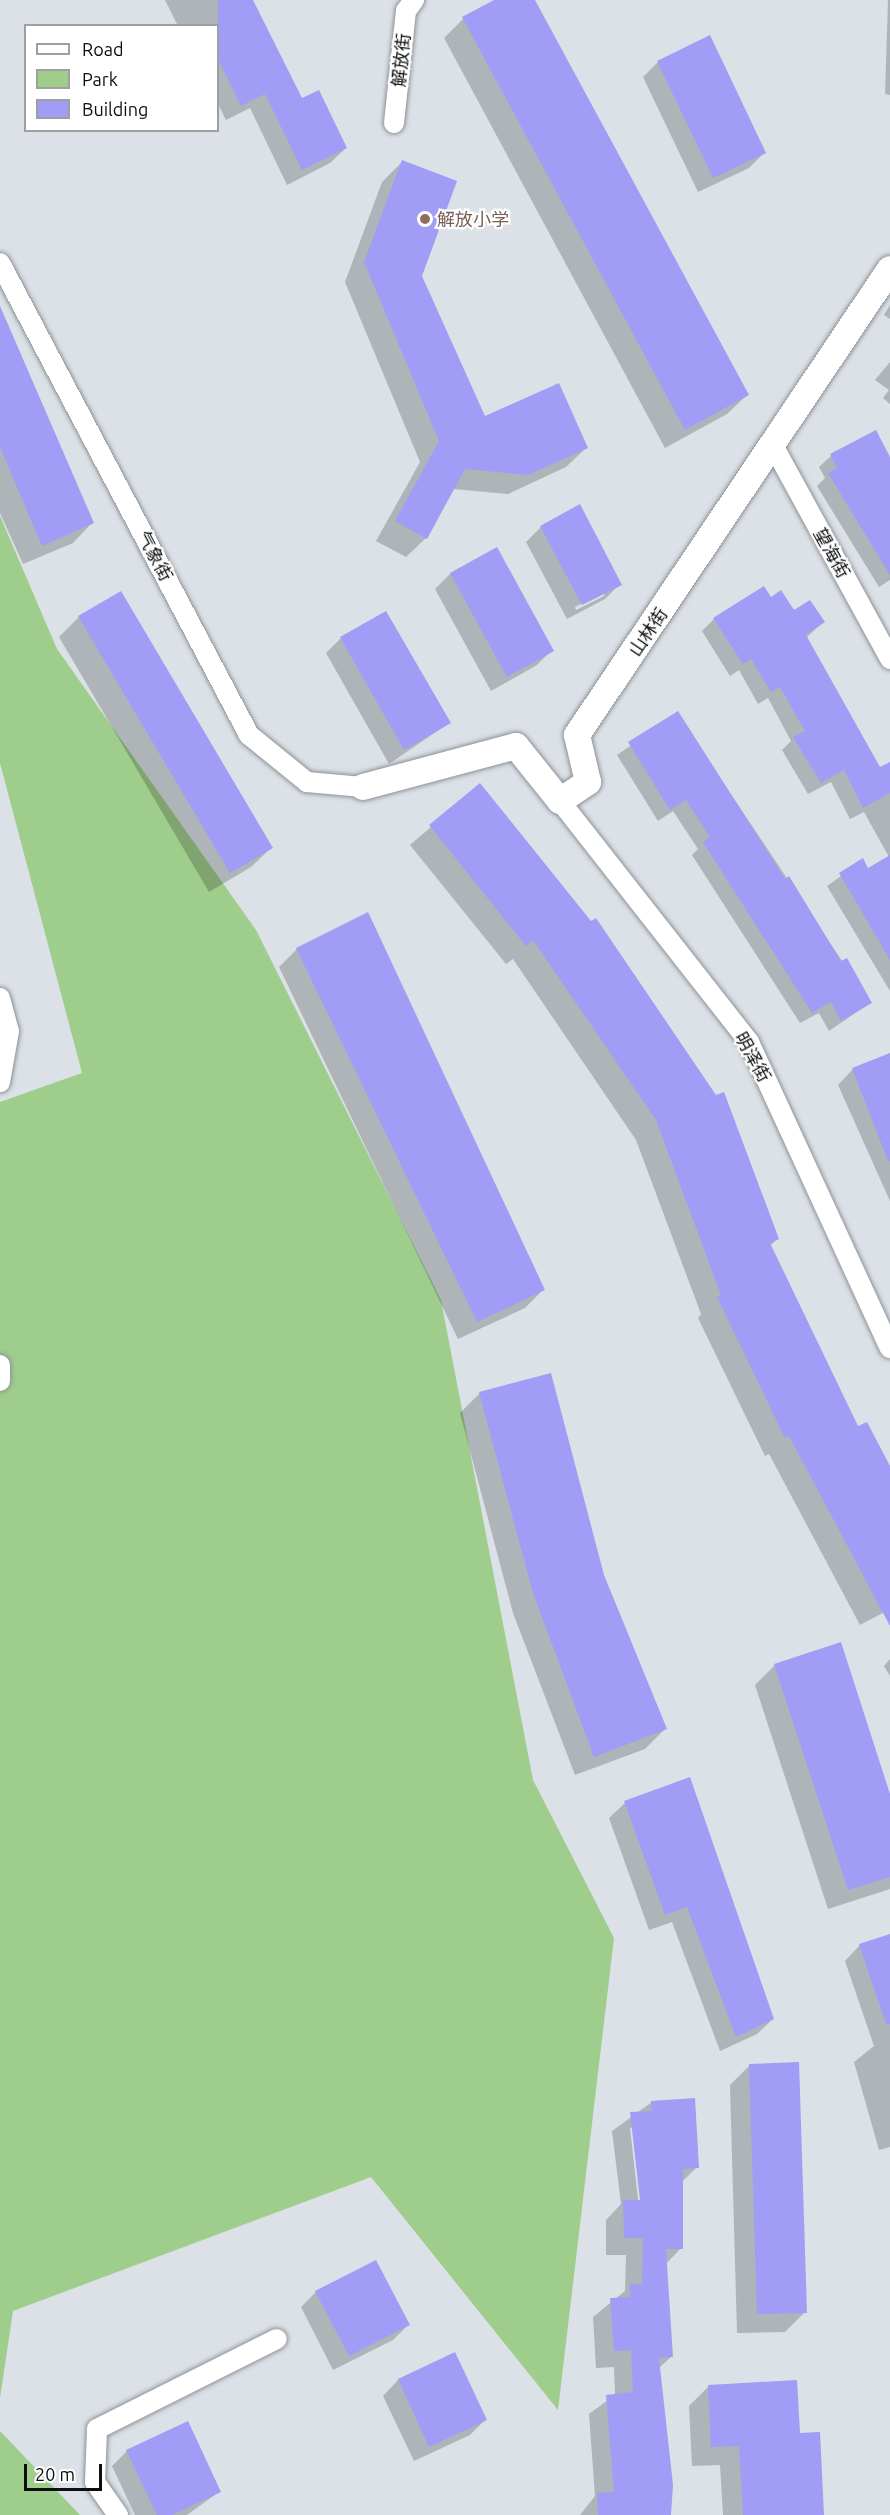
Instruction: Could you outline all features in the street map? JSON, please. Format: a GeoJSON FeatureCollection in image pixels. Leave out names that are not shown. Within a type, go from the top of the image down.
{"type":"FeatureCollection","features":[{"type":"Feature","properties":{"kind":"street","name":"解放街"},"geometry":{"type":"LineString","coordinates":[[394,123],[406,10],[414,0]]}},
{"type":"Feature","properties":{"kind":"street","name":"气象街"},"geometry":{"type":"LineString","coordinates":[[0,263],[249,735],[307,782],[363,787]]}},
{"type":"Feature","properties":{"kind":"street","name":"山林街"},"geometry":{"type":"LineString","coordinates":[[560,801],[588,782],[577,735],[774,447],[890,270]]}},
{"type":"Feature","properties":{"kind":"street","name":"望海街"},"geometry":{"type":"LineString","coordinates":[[774,447],[890,659]]}},
{"type":"Feature","properties":{"kind":"street"},"geometry":{"type":"LineString","coordinates":[[363,787],[516,746],[560,801]]}},
{"type":"Feature","properties":{"kind":"street","name":"明泽街"},"geometry":{"type":"LineString","coordinates":[[560,801],[749,1042],[890,1348]]}},
{"type":"Feature","properties":{"kind":"street"},"geometry":{"type":"LineString","coordinates":[[0,998],[9,1031],[0,1082]]}},
{"type":"Feature","properties":{"kind":"street"},"geometry":{"type":"LineString","coordinates":[[0,1365],[0,1381]]}},
{"type":"Feature","properties":{"kind":"street"},"geometry":{"type":"LineString","coordinates":[[118,2515],[95,2482],[98,2429],[277,2339]]}},
{"type":"Feature","properties":{"kind":"green space"},"geometry":{"type":"Polygon","coordinates":[[[0,516],[57,649],[256,930],[441,1300],[533,1780],[614,1938],[558,2410],[371,2177],[13,2311],[0,2398],[0,1102],[82,1073],[0,763],[0,516]]]}},
{"type":"Feature","properties":{"kind":"green space"},"geometry":{"type":"Polygon","coordinates":[[[0,2431],[80,2515],[0,2515],[0,2431]]]}},
{"type":"Feature","properties":{"kind":"building"},"geometry":{"type":"Polygon","coordinates":[[[218,0],[253,0],[302,98],[319,90],[347,148],[302,170],[265,94],[241,106],[219,61],[218,0]]]}},
{"type":"Feature","properties":{"kind":"building"},"geometry":{"type":"Polygon","coordinates":[[[494,0],[535,0],[749,395],[685,430],[462,17],[494,0]]]}},
{"type":"Feature","properties":{"kind":"building"},"geometry":{"type":"Polygon","coordinates":[[[710,35],[766,153],[713,178],[657,61],[710,35]]]}},
{"type":"Feature","properties":{"kind":"building"},"geometry":{"type":"Polygon","coordinates":[[[402,160],[457,181],[422,276],[485,416],[559,383],[588,448],[528,475],[465,469],[427,539],[395,521],[439,441],[364,262],[402,160]]]}},
{"type":"Feature","properties":{"kind":"building"},"geometry":{"type":"Polygon","coordinates":[[[0,306],[94,523],[42,546],[0,447],[0,306]]]}},
{"type":"Feature","properties":{"kind":"building"},"geometry":{"type":"Polygon","coordinates":[[[876,430],[890,457],[890,575],[828,473],[837,468],[830,454],[876,430]]]}},
{"type":"Feature","properties":{"kind":"building"},"geometry":{"type":"Polygon","coordinates":[[[580,504],[622,585],[582,605],[540,526],[580,504]]]}},
{"type":"Feature","properties":{"kind":"building"},"geometry":{"type":"Polygon","coordinates":[[[497,547],[554,651],[507,677],[450,573],[497,547]]]}},
{"type":"Feature","properties":{"kind":"building"},"geometry":{"type":"Polygon","coordinates":[[[764,586],[771,597],[781,590],[794,610],[810,600],[825,622],[806,635],[880,767],[890,762],[890,793],[863,808],[844,770],[821,783],[793,737],[805,731],[780,687],[771,692],[751,659],[743,664],[713,618],[764,586]]]}},
{"type":"Feature","properties":{"kind":"building"},"geometry":{"type":"Polygon","coordinates":[[[121,591],[273,848],[230,873],[78,616],[121,591]]]}},
{"type":"Feature","properties":{"kind":"building"},"geometry":{"type":"Polygon","coordinates":[[[386,611],[451,723],[404,750],[340,637],[386,611]]]}},
{"type":"Feature","properties":{"kind":"building"},"geometry":{"type":"Polygon","coordinates":[[[678,711],[785,879],[789,876],[841,961],[847,958],[872,1003],[841,1021],[831,1002],[812,1013],[703,842],[710,837],[686,800],[670,810],[628,742],[678,711]]]}},
{"type":"Feature","properties":{"kind":"building"},"geometry":{"type":"Polygon","coordinates":[[[480,783],[591,921],[596,918],[716,1095],[724,1092],[779,1239],[770,1243],[858,1426],[867,1422],[890,1466],[890,1626],[789,1436],[785,1438],[717,1297],[721,1295],[656,1120],[533,940],[526,946],[429,825],[480,783]]]}},
{"type":"Feature","properties":{"kind":"building"},"geometry":{"type":"Polygon","coordinates":[[[890,855],[890,960],[839,873],[863,858],[868,868],[890,855]]]}},
{"type":"Feature","properties":{"kind":"building"},"geometry":{"type":"Polygon","coordinates":[[[368,912],[545,1290],[477,1322],[296,948],[368,912]]]}},
{"type":"Feature","properties":{"kind":"building"},"geometry":{"type":"Polygon","coordinates":[[[890,1053],[890,1161],[888,1161],[852,1068],[890,1053]]]}},
{"type":"Feature","properties":{"kind":"building"},"geometry":{"type":"Polygon","coordinates":[[[551,1373],[604,1575],[667,1729],[594,1757],[533,1593],[479,1392],[551,1373]]]}},
{"type":"Feature","properties":{"kind":"building"},"geometry":{"type":"Polygon","coordinates":[[[841,1642],[890,1794],[890,1877],[848,1890],[774,1664],[841,1642]]]}},
{"type":"Feature","properties":{"kind":"building"},"geometry":{"type":"Polygon","coordinates":[[[690,1777],[774,2019],[736,2037],[687,1907],[665,1915],[624,1801],[690,1777]]]}},
{"type":"Feature","properties":{"kind":"building"},"geometry":{"type":"Polygon","coordinates":[[[890,1934],[890,2024],[886,2024],[859,1944],[890,1934]]]}},
{"type":"Feature","properties":{"kind":"building"},"geometry":{"type":"Polygon","coordinates":[[[799,2062],[807,2313],[757,2314],[749,2064],[799,2062]]]}},
{"type":"Feature","properties":{"kind":"building"},"geometry":{"type":"Polygon","coordinates":[[[695,2098],[699,2168],[683,2169],[683,2249],[666,2249],[673,2357],[659,2358],[673,2485],[671,2515],[598,2515],[597,2493],[614,2492],[606,2395],[633,2392],[631,2350],[614,2351],[610,2298],[630,2297],[630,2284],[642,2284],[643,2238],[624,2238],[623,2200],[640,2200],[630,2112],[652,2111],[651,2101],[695,2098]]]}},
{"type":"Feature","properties":{"kind":"building"},"geometry":{"type":"Polygon","coordinates":[[[376,2260],[410,2325],[349,2356],[315,2291],[376,2260]]]}},
{"type":"Feature","properties":{"kind":"building"},"geometry":{"type":"Polygon","coordinates":[[[455,2352],[487,2420],[429,2447],[398,2379],[455,2352]]]}},
{"type":"Feature","properties":{"kind":"building"},"geometry":{"type":"Polygon","coordinates":[[[797,2380],[800,2433],[820,2432],[824,2515],[743,2515],[739,2446],[711,2447],[708,2385],[797,2380]]]}},
{"type":"Feature","properties":{"kind":"building"},"geometry":{"type":"Polygon","coordinates":[[[188,2421],[221,2492],[172,2515],[157,2515],[126,2450],[188,2421]]]}},
{"type":"Feature","properties":{"kind":"place","name":"解放小学"},"geometry":{"type":"Point","coordinates":[425,219]}}]}
